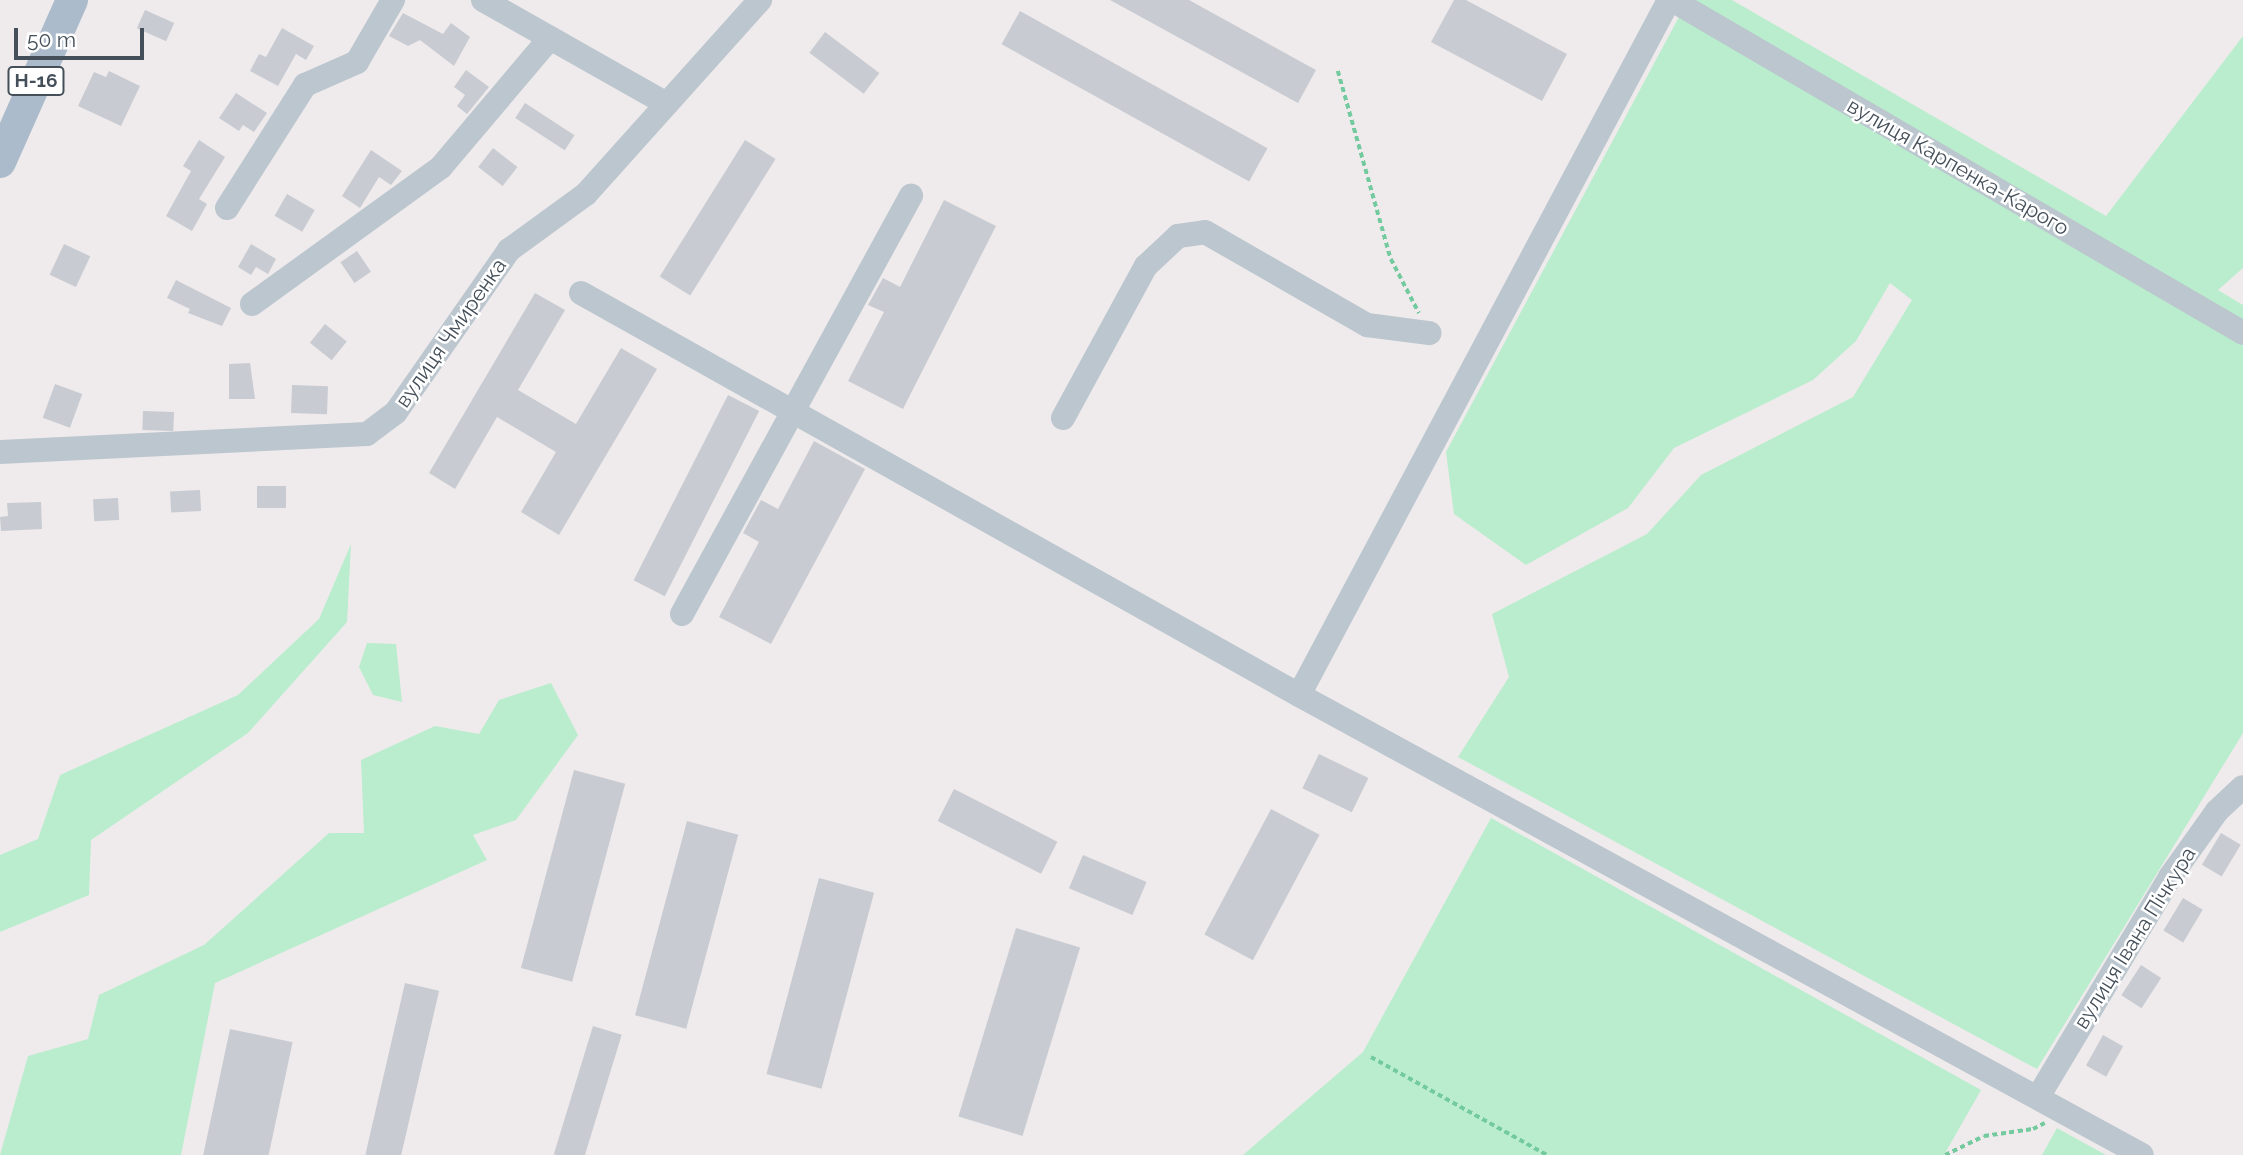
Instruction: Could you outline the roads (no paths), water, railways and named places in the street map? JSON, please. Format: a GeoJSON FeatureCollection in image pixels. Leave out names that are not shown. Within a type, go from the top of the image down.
{"type":"FeatureCollection","features":[{"type":"Feature","properties":{"kind":"main road","name":"Н-16"},"geometry":{"type":"LineString","coordinates":[[3,146],[72,0]]}},
{"type":"Feature","properties":{"kind":"street"},"geometry":{"type":"LineString","coordinates":[[227,208],[305,85],[358,62],[393,0]]}},
{"type":"Feature","properties":{"kind":"street"},"geometry":{"type":"LineString","coordinates":[[483,0],[667,104]]}},
{"type":"Feature","properties":{"kind":"street","name":"вулиця Чмиренка"},"geometry":{"type":"LineString","coordinates":[[0,452],[368,434],[396,412],[509,250],[586,194],[760,0]]}},
{"type":"Feature","properties":{"kind":"street"},"geometry":{"type":"LineString","coordinates":[[1299,695],[1670,0]]}},
{"type":"Feature","properties":{"kind":"street","name":"вулиця Карпенка-Карого"},"geometry":{"type":"LineString","coordinates":[[1670,0],[2243,333]]}},
{"type":"Feature","properties":{"kind":"street"},"geometry":{"type":"LineString","coordinates":[[252,304],[440,167],[550,38]]}},
{"type":"Feature","properties":{"kind":"street"},"geometry":{"type":"LineString","coordinates":[[682,614],[796,413],[911,196]]}},
{"type":"Feature","properties":{"kind":"street"},"geometry":{"type":"LineString","coordinates":[[1063,418],[1146,266],[1178,236],[1205,232],[1367,325],[1429,333]]}},
{"type":"Feature","properties":{"kind":"street"},"geometry":{"type":"LineString","coordinates":[[581,293],[1299,695],[2142,1155]]}},
{"type":"Feature","properties":{"kind":"street","name":"вулиця Івана Пічкура"},"geometry":{"type":"LineString","coordinates":[[2038,1097],[2170,877],[2217,811],[2243,787]]}}]}
